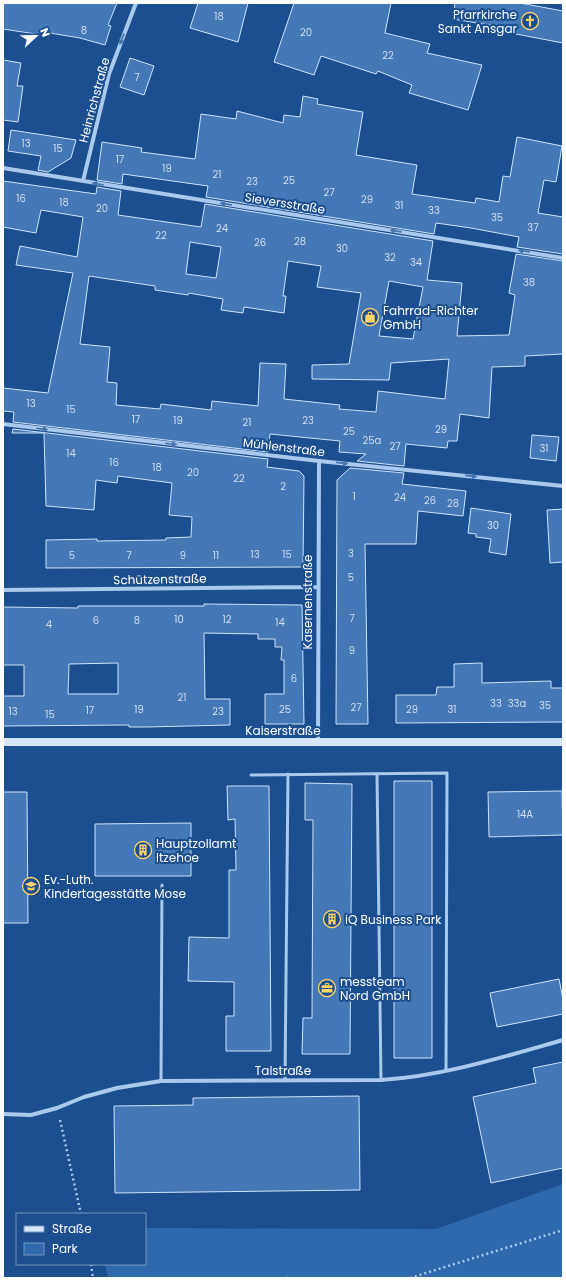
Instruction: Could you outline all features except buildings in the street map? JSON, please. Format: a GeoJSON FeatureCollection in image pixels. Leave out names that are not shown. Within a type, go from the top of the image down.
{"type":"FeatureCollection","features":[{"type":"Feature","properties":{"kind":"main road","name":"Kaiserstraße"},"geometry":{"type":"LineString","coordinates":[[3,742],[563,742]]}},
{"type":"Feature","properties":{"kind":"street","name":"Heinrichstraße"},"geometry":{"type":"LineString","coordinates":[[83,181],[109,74],[136,3]]}},
{"type":"Feature","properties":{"kind":"street","name":"Sieversstraße"},"geometry":{"type":"LineString","coordinates":[[3,168],[563,258]]}},
{"type":"Feature","properties":{"kind":"street","name":"Mühlenstraße"},"geometry":{"type":"LineString","coordinates":[[3,424],[319,461],[563,486]]}},
{"type":"Feature","properties":{"kind":"street","name":"Kasernenstraße"},"geometry":{"type":"LineString","coordinates":[[318,742],[317,586],[319,461]]}},
{"type":"Feature","properties":{"kind":"street","name":"Schützenstraße"},"geometry":{"type":"LineString","coordinates":[[3,590],[317,586]]}},
{"type":"Feature","properties":{"kind":"street","name":"Talstraße"},"geometry":{"type":"LineString","coordinates":[[3,1114],[31,1115],[57,1108],[84,1096],[161,1081],[381,1080],[412,1077],[446,1071],[563,1040]]}},
{"type":"Feature","properties":{"kind":"lane"},"geometry":{"type":"LineString","coordinates":[[251,775],[447,773],[446,1071]]}},
{"type":"Feature","properties":{"kind":"lane"},"geometry":{"type":"LineString","coordinates":[[285,1080],[288,774]]}},
{"type":"Feature","properties":{"kind":"lane"},"geometry":{"type":"LineString","coordinates":[[377,774],[381,1080]]}},
{"type":"Feature","properties":{"kind":"lane"},"geometry":{"type":"LineString","coordinates":[[161,1081],[162,885]]}},
{"type":"Feature","properties":{"kind":"path"},"geometry":{"type":"LineString","coordinates":[[57,1108],[81,1213]]}},
{"type":"Feature","properties":{"kind":"path"},"geometry":{"type":"LineString","coordinates":[[410,1278],[563,1230]]}},
{"type":"Feature","properties":{"kind":"path"},"geometry":{"type":"LineString","coordinates":[[91,1265],[93,1278]]}},
{"type":"Feature","properties":{"kind":"path"},"geometry":{"type":"LineString","coordinates":[[286,1278],[291,1278]]}},
{"type":"Feature","properties":{"kind":"green space"},"geometry":{"type":"Polygon","coordinates":[[[563,1184],[563,1278],[108,1278],[105,1265],[146,1265],[146,1228],[436,1229],[563,1184]]]}},
{"type":"Feature","properties":{"kind":"place","name":"Pfarrkirche Sankt Ansgar"},"geometry":{"type":"Point","coordinates":[530,21]}},
{"type":"Feature","properties":{"kind":"place","name":"Fahrrad-Richter GmbH"},"geometry":{"type":"Point","coordinates":[370,317]}},
{"type":"Feature","properties":{"kind":"place","name":"Hauptzollamt Itzehoe"},"geometry":{"type":"Point","coordinates":[143,850]}},
{"type":"Feature","properties":{"kind":"place","name":"Ev.-Luth. Kindertagesstätte Mose"},"geometry":{"type":"Point","coordinates":[31,886]}},
{"type":"Feature","properties":{"kind":"place","name":"iQ Business Park"},"geometry":{"type":"Point","coordinates":[332,919]}},
{"type":"Feature","properties":{"kind":"place","name":"messteam Nord GmbH"},"geometry":{"type":"Point","coordinates":[327,988]}}]}
